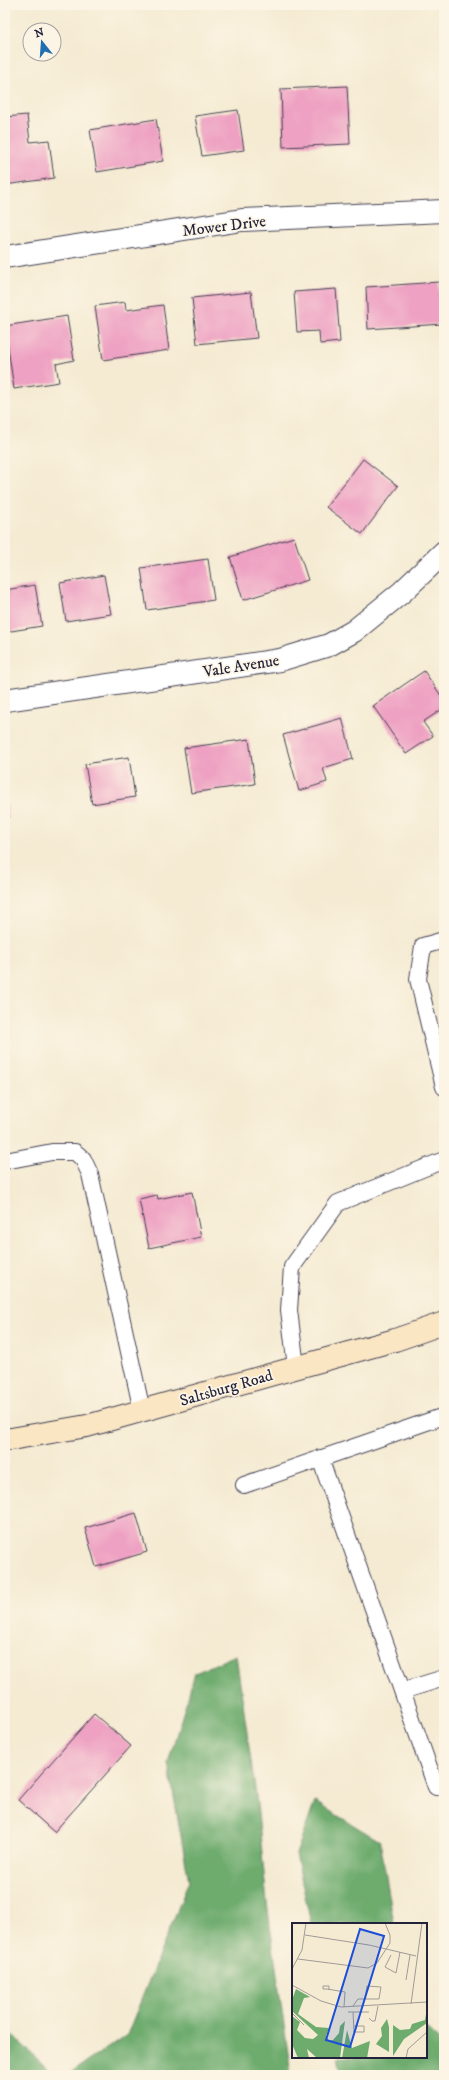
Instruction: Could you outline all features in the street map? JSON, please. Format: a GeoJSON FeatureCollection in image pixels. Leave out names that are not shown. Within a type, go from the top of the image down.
{"type":"FeatureCollection","features":[{"type":"Feature","properties":{"kind":"main road","name":"Saltsburg Road"},"geometry":{"type":"LineString","coordinates":[[5,1440],[87,1426],[395,1340],[444,1323]]}},
{"type":"Feature","properties":{"kind":"street","name":"Mower Drive"},"geometry":{"type":"LineString","coordinates":[[5,257],[242,220],[444,211]]}},
{"type":"Feature","properties":{"kind":"street","name":"Vale Avenue"},"geometry":{"type":"LineString","coordinates":[[5,700],[280,660],[329,645],[354,631],[402,592],[444,552]]}},
{"type":"Feature","properties":{"kind":"lane"},"geometry":{"type":"LineString","coordinates":[[444,940],[423,946],[418,979],[444,1088]]}},
{"type":"Feature","properties":{"kind":"lane"},"geometry":{"type":"LineString","coordinates":[[5,1161],[52,1152],[75,1152],[83,1159],[90,1174],[142,1411]]}},
{"type":"Feature","properties":{"kind":"lane"},"geometry":{"type":"LineString","coordinates":[[296,1367],[289,1310],[292,1267],[338,1203],[444,1160]]}},
{"type":"Feature","properties":{"kind":"lane"},"geometry":{"type":"LineString","coordinates":[[244,1485],[444,1416]]}},
{"type":"Feature","properties":{"kind":"lane"},"geometry":{"type":"LineString","coordinates":[[320,1458],[436,1787],[444,1784]]}},
{"type":"Feature","properties":{"kind":"lane"},"geometry":{"type":"LineString","coordinates":[[402,1691],[444,1678]]}},
{"type":"Feature","properties":{"kind":"green space"},"geometry":{"type":"Polygon","coordinates":[[[236,1655],[257,1803],[267,1903],[291,2075],[67,2075],[127,2035],[189,1881],[168,1763],[195,1673],[236,1655]]]}},
{"type":"Feature","properties":{"kind":"green space"},"geometry":{"type":"Polygon","coordinates":[[[315,1802],[380,1841],[394,1923],[311,1923],[296,1854],[315,1802]]]}},
{"type":"Feature","properties":{"kind":"green space"},"geometry":{"type":"Polygon","coordinates":[[[5,2028],[54,2075],[5,2075],[5,2028]]]}},
{"type":"Feature","properties":{"kind":"green space"},"geometry":{"type":"Polygon","coordinates":[[[427,2029],[444,2044],[444,2075],[342,2075],[338,2058],[427,2058],[427,2029]]]}},
{"type":"Feature","properties":{"kind":"building"},"geometry":{"type":"Polygon","coordinates":[[[347,86],[350,144],[283,147],[281,89],[347,86]]]}},
{"type":"Feature","properties":{"kind":"building"},"geometry":{"type":"Polygon","coordinates":[[[238,110],[244,150],[202,156],[195,116],[238,110]]]}},
{"type":"Feature","properties":{"kind":"building"},"geometry":{"type":"Polygon","coordinates":[[[27,115],[30,142],[49,140],[54,178],[5,185],[5,117],[27,115]]]}},
{"type":"Feature","properties":{"kind":"building"},"geometry":{"type":"Polygon","coordinates":[[[156,119],[163,161],[97,172],[90,130],[156,119]]]}},
{"type":"Feature","properties":{"kind":"building"},"geometry":{"type":"Polygon","coordinates":[[[439,282],[442,324],[368,329],[366,287],[439,282]]]}},
{"type":"Feature","properties":{"kind":"building"},"geometry":{"type":"Polygon","coordinates":[[[336,289],[340,342],[320,344],[319,331],[297,332],[294,292],[336,289]]]}},
{"type":"Feature","properties":{"kind":"building"},"geometry":{"type":"Polygon","coordinates":[[[251,292],[257,338],[197,344],[192,298],[251,292]]]}},
{"type":"Feature","properties":{"kind":"building"},"geometry":{"type":"Polygon","coordinates":[[[125,302],[126,310],[163,305],[169,350],[103,360],[95,306],[125,302]]]}},
{"type":"Feature","properties":{"kind":"building"},"geometry":{"type":"Polygon","coordinates":[[[67,316],[74,360],[56,364],[59,382],[14,389],[5,326],[67,316]]]}},
{"type":"Feature","properties":{"kind":"building"},"geometry":{"type":"Polygon","coordinates":[[[363,459],[398,486],[362,534],[326,507],[363,459]]]}},
{"type":"Feature","properties":{"kind":"building"},"geometry":{"type":"Polygon","coordinates":[[[294,537],[308,580],[243,600],[230,557],[294,537]]]}},
{"type":"Feature","properties":{"kind":"building"},"geometry":{"type":"Polygon","coordinates":[[[208,559],[214,600],[147,610],[141,568],[208,559]]]}},
{"type":"Feature","properties":{"kind":"building"},"geometry":{"type":"Polygon","coordinates":[[[104,575],[111,614],[66,621],[60,583],[104,575]]]}},
{"type":"Feature","properties":{"kind":"building"},"geometry":{"type":"Polygon","coordinates":[[[35,585],[42,626],[5,632],[5,590],[35,585]]]}},
{"type":"Feature","properties":{"kind":"building"},"geometry":{"type":"Polygon","coordinates":[[[424,671],[444,700],[444,708],[423,722],[433,736],[406,754],[373,706],[424,671]]]}},
{"type":"Feature","properties":{"kind":"building"},"geometry":{"type":"Polygon","coordinates":[[[342,718],[353,759],[323,768],[327,782],[299,791],[283,735],[342,718]]]}},
{"type":"Feature","properties":{"kind":"building"},"geometry":{"type":"Polygon","coordinates":[[[249,739],[255,784],[191,793],[184,748],[249,739]]]}},
{"type":"Feature","properties":{"kind":"building"},"geometry":{"type":"Polygon","coordinates":[[[129,757],[135,797],[92,804],[85,764],[129,757]]]}},
{"type":"Feature","properties":{"kind":"building"},"geometry":{"type":"Polygon","coordinates":[[[5,797],[9,818],[5,819],[5,797]]]}},
{"type":"Feature","properties":{"kind":"building"},"geometry":{"type":"Polygon","coordinates":[[[192,1192],[201,1237],[149,1248],[139,1199],[157,1195],[158,1199],[192,1192]]]}},
{"type":"Feature","properties":{"kind":"building"},"geometry":{"type":"Polygon","coordinates":[[[136,1513],[147,1552],[96,1567],[85,1528],[136,1513]]]}},
{"type":"Feature","properties":{"kind":"building"},"geometry":{"type":"Polygon","coordinates":[[[94,1714],[131,1746],[54,1832],[18,1800],[94,1714]]]}}]}
